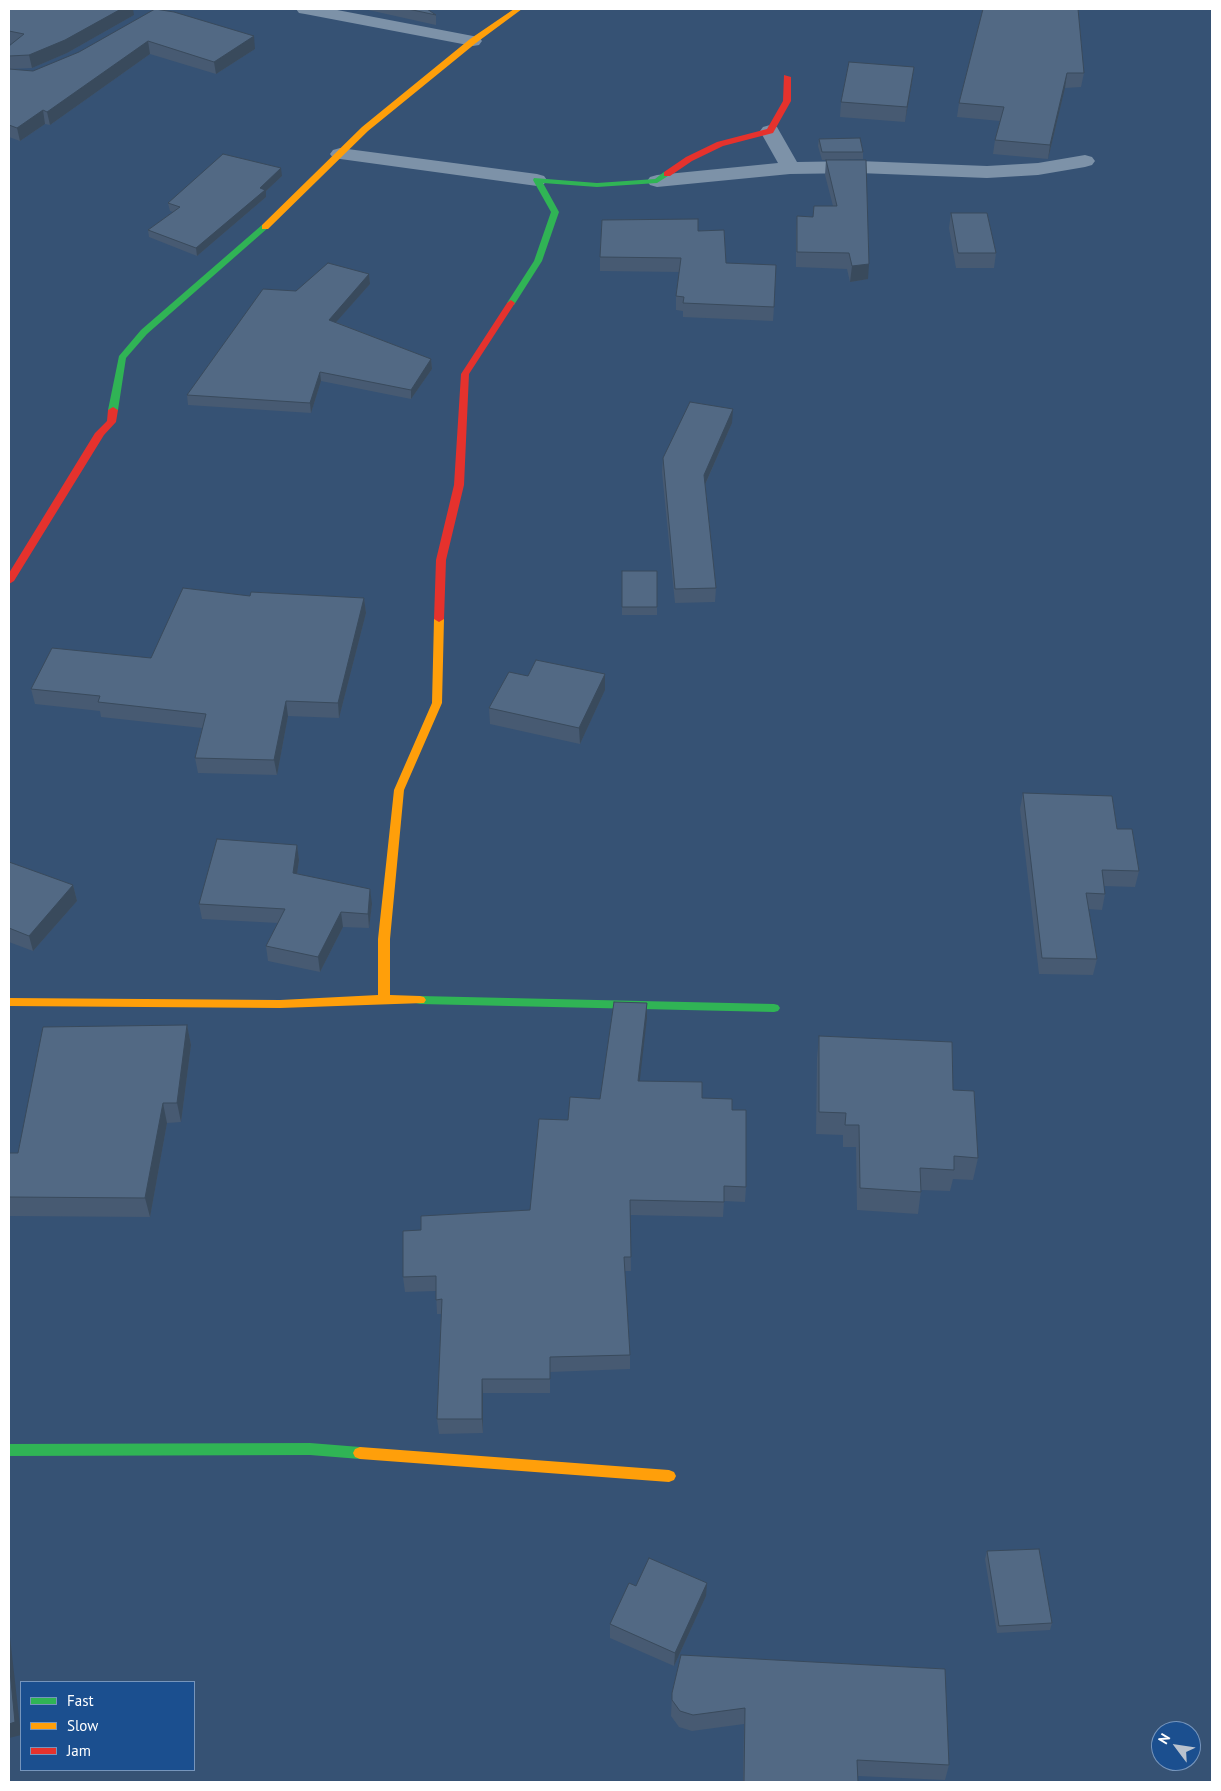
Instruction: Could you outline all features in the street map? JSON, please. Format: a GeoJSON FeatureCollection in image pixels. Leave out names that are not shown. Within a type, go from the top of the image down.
{"type":"FeatureCollection","features":[{"type":"Feature","properties":{"kind":"street"},"geometry":{"type":"LineString","coordinates":[[305,9],[473,42]]}},
{"type":"Feature","properties":{"kind":"street"},"geometry":{"type":"LineString","coordinates":[[9,581],[100,433],[111,422],[122,358],[144,332],[270,223],[365,129],[473,42],[518,9]]}},
{"type":"Feature","properties":{"kind":"street"},"geometry":{"type":"LineString","coordinates":[[657,181],[689,159],[720,144],[770,131],[787,101],[787,77]]}},
{"type":"Feature","properties":{"kind":"street"},"geometry":{"type":"LineString","coordinates":[[770,131],[790,168]]}},
{"type":"Feature","properties":{"kind":"street"},"geometry":{"type":"LineString","coordinates":[[340,154],[538,180],[597,185],[790,168],[859,167],[987,172],[1038,169],[1085,161]]}},
{"type":"Feature","properties":{"kind":"street"},"geometry":{"type":"LineString","coordinates":[[384,998],[384,939],[399,790],[437,703],[441,560],[459,485],[465,374],[538,262],[555,212],[538,180]]}},
{"type":"Feature","properties":{"kind":"street"},"geometry":{"type":"LineString","coordinates":[[9,1002],[280,1004],[384,998],[774,1008]]}},
{"type":"Feature","properties":{"kind":"street"},"geometry":{"type":"LineString","coordinates":[[9,1450],[310,1449],[669,1476]]}},
{"type":"Feature","properties":{"kind":"building"},"geometry":{"type":"Polygon","coordinates":[[[9,9],[121,9],[65,40],[29,55],[9,56],[9,46],[24,34],[9,31],[9,9]]]}},
{"type":"Feature","properties":{"kind":"building"},"geometry":{"type":"Polygon","coordinates":[[[155,9],[174,12],[254,36],[214,62],[148,41],[47,112],[43,110],[17,128],[9,125],[9,69],[33,71],[79,52],[155,9]]]}},
{"type":"Feature","properties":{"kind":"building"},"geometry":{"type":"Polygon","coordinates":[[[408,9],[427,9],[436,15],[408,9]]]}},
{"type":"Feature","properties":{"kind":"building"},"geometry":{"type":"Polygon","coordinates":[[[983,9],[1078,9],[1084,73],[1067,73],[1050,145],[995,140],[1004,107],[959,103],[983,9]]]}},
{"type":"Feature","properties":{"kind":"building"},"geometry":{"type":"Polygon","coordinates":[[[849,62],[914,67],[907,107],[841,102],[849,62]]]}},
{"type":"Feature","properties":{"kind":"building"},"geometry":{"type":"Polygon","coordinates":[[[860,138],[863,152],[822,152],[819,139],[860,138]]]}},
{"type":"Feature","properties":{"kind":"building"},"geometry":{"type":"Polygon","coordinates":[[[223,154],[281,168],[260,188],[265,190],[196,248],[148,230],[180,207],[168,203],[223,154]]]}},
{"type":"Feature","properties":{"kind":"building"},"geometry":{"type":"Polygon","coordinates":[[[826,160],[866,160],[869,264],[852,266],[849,253],[797,252],[797,216],[813,217],[814,206],[837,206],[826,160]]]}},
{"type":"Feature","properties":{"kind":"building"},"geometry":{"type":"Polygon","coordinates":[[[951,213],[987,213],[996,253],[958,253],[951,213]]]}},
{"type":"Feature","properties":{"kind":"building"},"geometry":{"type":"Polygon","coordinates":[[[698,219],[698,231],[724,230],[726,263],[776,265],[774,307],[683,303],[684,297],[676,296],[681,258],[600,257],[602,220],[698,219]]]}},
{"type":"Feature","properties":{"kind":"building"},"geometry":{"type":"Polygon","coordinates":[[[328,263],[369,274],[329,320],[431,359],[411,390],[320,372],[310,403],[187,395],[263,289],[296,291],[328,263]]]}},
{"type":"Feature","properties":{"kind":"building"},"geometry":{"type":"Polygon","coordinates":[[[690,402],[733,409],[704,475],[716,588],[675,589],[663,458],[690,402]]]}},
{"type":"Feature","properties":{"kind":"building"},"geometry":{"type":"Polygon","coordinates":[[[622,571],[657,571],[657,607],[622,607],[622,571]]]}},
{"type":"Feature","properties":{"kind":"building"},"geometry":{"type":"Polygon","coordinates":[[[183,588],[250,596],[251,592],[364,598],[338,703],[286,701],[274,760],[195,758],[206,714],[98,702],[100,696],[31,689],[52,648],[151,658],[183,588]]]}},
{"type":"Feature","properties":{"kind":"building"},"geometry":{"type":"Polygon","coordinates":[[[536,660],[605,674],[579,728],[489,708],[509,672],[528,676],[536,660]]]}},
{"type":"Feature","properties":{"kind":"building"},"geometry":{"type":"Polygon","coordinates":[[[1023,793],[1112,796],[1117,829],[1132,829],[1139,871],[1102,870],[1105,894],[1086,893],[1097,959],[1042,958],[1023,793]]]}},
{"type":"Feature","properties":{"kind":"building"},"geometry":{"type":"Polygon","coordinates":[[[217,839],[297,845],[293,873],[370,889],[368,914],[341,912],[318,957],[266,946],[285,909],[199,904],[217,839]]]}},
{"type":"Feature","properties":{"kind":"building"},"geometry":{"type":"Polygon","coordinates":[[[9,862],[73,885],[29,936],[9,928],[9,862]]]}},
{"type":"Feature","properties":{"kind":"building"},"geometry":{"type":"Polygon","coordinates":[[[614,1002],[647,1003],[638,1081],[702,1082],[702,1098],[732,1099],[732,1110],[746,1110],[746,1187],[724,1186],[724,1202],[630,1200],[631,1257],[624,1257],[630,1355],[550,1357],[550,1379],[482,1379],[482,1419],[437,1419],[442,1299],[436,1300],[436,1276],[403,1277],[403,1231],[421,1230],[421,1216],[530,1210],[539,1119],[568,1120],[570,1097],[600,1099],[614,1002]]]}},
{"type":"Feature","properties":{"kind":"building"},"geometry":{"type":"Polygon","coordinates":[[[187,1025],[177,1103],[163,1103],[145,1198],[9,1197],[9,1153],[18,1153],[43,1027],[187,1025]]]}},
{"type":"Feature","properties":{"kind":"building"},"geometry":{"type":"Polygon","coordinates":[[[819,1036],[952,1042],[953,1090],[974,1091],[978,1158],[954,1156],[954,1170],[920,1168],[921,1192],[860,1188],[859,1125],[845,1125],[846,1113],[819,1112],[819,1036]]]}},
{"type":"Feature","properties":{"kind":"building"},"geometry":{"type":"Polygon","coordinates":[[[1039,1549],[1052,1623],[999,1626],[987,1551],[1039,1549]]]}},
{"type":"Feature","properties":{"kind":"building"},"geometry":{"type":"Polygon","coordinates":[[[649,1558],[707,1583],[675,1653],[610,1624],[629,1583],[636,1586],[649,1558]]]}},
{"type":"Feature","properties":{"kind":"building"},"geometry":{"type":"Polygon","coordinates":[[[681,1655],[945,1669],[949,1765],[857,1760],[858,1782],[744,1782],[745,1708],[693,1715],[680,1711],[672,1700],[672,1693],[681,1655]]]}},
{"type":"Feature","properties":{"kind":"building"},"geometry":{"type":"Polygon","coordinates":[[[9,1661],[15,1722],[9,1724],[9,1661]]]}},
{"type":"Feature","properties":{"kind":"traffic: fast"},"geometry":{"type":"LineString","coordinates":[[511,303],[538,261],[555,212],[537,180],[597,185],[657,181],[667,174]]}},
{"type":"Feature","properties":{"kind":"traffic: fast"},"geometry":{"type":"LineString","coordinates":[[113,410],[122,358],[144,332],[265,227]]}},
{"type":"Feature","properties":{"kind":"traffic: fast"},"geometry":{"type":"LineString","coordinates":[[420,1000],[774,1008]]}},
{"type":"Feature","properties":{"kind":"traffic: fast"},"geometry":{"type":"LineString","coordinates":[[9,1450],[310,1449],[360,1453]]}},
{"type":"Feature","properties":{"kind":"traffic: slow"},"geometry":{"type":"LineString","coordinates":[[265,227],[365,129],[473,41],[518,9]]}},
{"type":"Feature","properties":{"kind":"traffic: slow"},"geometry":{"type":"LineString","coordinates":[[384,999],[384,939],[399,790],[437,703],[439,619]]}},
{"type":"Feature","properties":{"kind":"traffic: slow"},"geometry":{"type":"LineString","coordinates":[[9,1002],[280,1004],[384,999],[420,1000]]}},
{"type":"Feature","properties":{"kind":"traffic: slow"},"geometry":{"type":"LineString","coordinates":[[360,1453],[669,1476]]}},
{"type":"Feature","properties":{"kind":"traffic: jam"},"geometry":{"type":"LineString","coordinates":[[667,174],[689,159],[720,144],[770,131],[787,101],[787,77]]}},
{"type":"Feature","properties":{"kind":"traffic: jam"},"geometry":{"type":"LineString","coordinates":[[439,619],[441,560],[459,485],[465,374],[511,303]]}},
{"type":"Feature","properties":{"kind":"traffic: jam"},"geometry":{"type":"LineString","coordinates":[[9,581],[100,433],[111,422],[113,410]]}}]}
